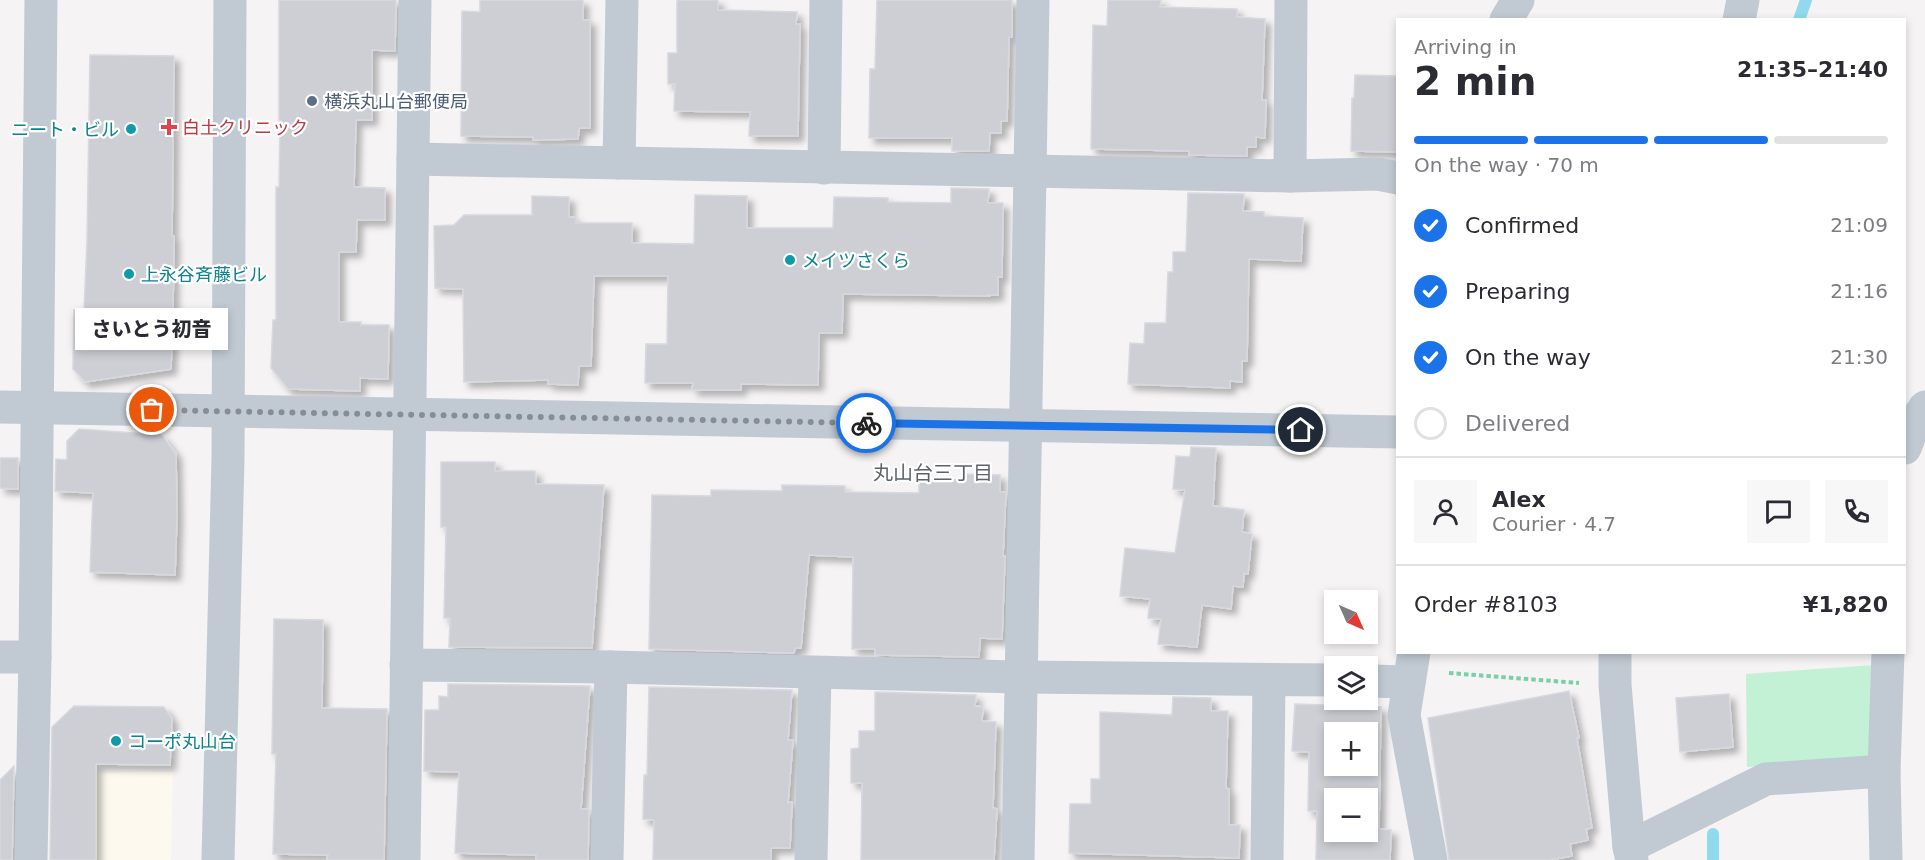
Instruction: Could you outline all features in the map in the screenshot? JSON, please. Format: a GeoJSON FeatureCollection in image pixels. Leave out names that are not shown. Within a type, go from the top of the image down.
{"type":"FeatureCollection","features":[{"type":"Feature","properties":{"kind":"street"},"geometry":{"type":"LineString","coordinates":[[31,860],[41,0]]}},
{"type":"Feature","properties":{"kind":"street"},"geometry":{"type":"LineString","coordinates":[[218,860],[229,411],[230,0]]}},
{"type":"Feature","properties":{"kind":"street"},"geometry":{"type":"LineString","coordinates":[[404,860],[416,0]]}},
{"type":"Feature","properties":{"kind":"street"},"geometry":{"type":"LineString","coordinates":[[619,163],[622,0]]}},
{"type":"Feature","properties":{"kind":"street"},"geometry":{"type":"LineString","coordinates":[[824,168],[826,0]]}},
{"type":"Feature","properties":{"kind":"street"},"geometry":{"type":"LineString","coordinates":[[1018,860],[1032,171],[1033,0]]}},
{"type":"Feature","properties":{"kind":"street"},"geometry":{"type":"LineString","coordinates":[[1290,176],[1291,0]]}},
{"type":"Feature","properties":{"kind":"street"},"geometry":{"type":"LineString","coordinates":[[1507,18],[1518,0]]}},
{"type":"Feature","properties":{"kind":"street"},"geometry":{"type":"LineString","coordinates":[[1739,18],[1743,0]]}},
{"type":"Feature","properties":{"kind":"street"},"geometry":{"type":"LineString","coordinates":[[413,159],[1290,176],[1378,174],[1396,178]]}},
{"type":"Feature","properties":{"kind":"street"},"geometry":{"type":"LineString","coordinates":[[0,407],[1396,432]]}},
{"type":"Feature","properties":{"kind":"street"},"geometry":{"type":"LineString","coordinates":[[1906,445],[1916,420],[1925,407]]}},
{"type":"Feature","properties":{"kind":"street"},"geometry":{"type":"LineString","coordinates":[[1615,654],[1615,685],[1630,854],[1766,779],[1884,771]]}},
{"type":"Feature","properties":{"kind":"street"},"geometry":{"type":"LineString","coordinates":[[1886,860],[1884,771],[1888,654]]}},
{"type":"Feature","properties":{"kind":"street"},"geometry":{"type":"LineString","coordinates":[[0,657],[35,657]]}},
{"type":"Feature","properties":{"kind":"street"},"geometry":{"type":"LineString","coordinates":[[406,665],[611,667],[1021,677],[1324,680]]}},
{"type":"Feature","properties":{"kind":"street"},"geometry":{"type":"LineString","coordinates":[[607,860],[611,667]]}},
{"type":"Feature","properties":{"kind":"street"},"geometry":{"type":"LineString","coordinates":[[1378,678],[1412,667],[1404,715],[1431,860]]}},
{"type":"Feature","properties":{"kind":"street"},"geometry":{"type":"LineString","coordinates":[[812,860],[815,673]]}},
{"type":"Feature","properties":{"kind":"street"},"geometry":{"type":"LineString","coordinates":[[1267,860],[1269,680]]}},
{"type":"Feature","properties":{"kind":"path"},"geometry":{"type":"LineString","coordinates":[[1412,667],[1439,672],[1615,685]]}},
{"type":"Feature","properties":{"kind":"shaded area"},"geometry":{"type":"Polygon","coordinates":[[[173,772],[171,860],[49,860],[51,773],[173,772]]]}},
{"type":"Feature","properties":{"kind":"green space"},"geometry":{"type":"Polygon","coordinates":[[[1874,665],[1869,758],[1747,767],[1746,674],[1874,665]]]}},
{"type":"Feature","properties":{"kind":"building"},"geometry":{"type":"Polygon","coordinates":[[[279,0],[396,0],[395,51],[372,50],[372,120],[356,120],[354,187],[385,188],[385,220],[357,220],[356,252],[339,252],[339,322],[389,325],[388,379],[360,378],[360,391],[288,389],[271,368],[273,320],[276,320],[276,187],[279,187],[279,0]]]}},
{"type":"Feature","properties":{"kind":"building"},"geometry":{"type":"Polygon","coordinates":[[[480,0],[583,0],[583,20],[590,20],[590,128],[579,128],[578,139],[533,140],[533,137],[461,136],[462,11],[480,12],[480,0]]]}},
{"type":"Feature","properties":{"kind":"building"},"geometry":{"type":"Polygon","coordinates":[[[677,0],[718,0],[718,10],[797,12],[796,24],[800,24],[798,136],[749,136],[750,112],[674,111],[675,84],[668,84],[668,53],[677,53],[677,0]]]}},
{"type":"Feature","properties":{"kind":"building"},"geometry":{"type":"Polygon","coordinates":[[[877,0],[1012,0],[1007,121],[1001,121],[1001,133],[990,133],[989,151],[952,151],[952,138],[869,138],[870,69],[875,69],[877,0]]]}},
{"type":"Feature","properties":{"kind":"building"},"geometry":{"type":"Polygon","coordinates":[[[1108,0],[1161,0],[1160,7],[1237,9],[1237,17],[1265,19],[1262,100],[1266,100],[1265,138],[1256,137],[1256,147],[1247,147],[1247,156],[1189,155],[1189,151],[1091,149],[1093,25],[1107,26],[1108,0]]]}},
{"type":"Feature","properties":{"kind":"building"},"geometry":{"type":"Polygon","coordinates":[[[90,55],[174,56],[173,313],[171,369],[85,382],[73,369],[74,310],[84,310],[90,55]]]}},
{"type":"Feature","properties":{"kind":"building"},"geometry":{"type":"Polygon","coordinates":[[[1355,75],[1396,76],[1396,152],[1351,151],[1352,98],[1354,98],[1355,75]]]}},
{"type":"Feature","properties":{"kind":"building"},"geometry":{"type":"Polygon","coordinates":[[[951,188],[989,189],[988,203],[1003,203],[1002,277],[998,277],[998,295],[843,294],[842,333],[819,333],[818,385],[741,384],[741,390],[692,390],[693,383],[645,383],[646,344],[667,344],[668,276],[594,276],[591,366],[579,366],[578,385],[548,384],[548,380],[464,382],[463,289],[435,288],[434,226],[454,225],[464,215],[532,215],[532,196],[569,197],[569,217],[576,218],[576,223],[632,223],[632,243],[694,244],[695,195],[747,196],[747,228],[833,228],[834,197],[888,198],[888,202],[951,203],[951,188]]]}},
{"type":"Feature","properties":{"kind":"building"},"geometry":{"type":"Polygon","coordinates":[[[1188,193],[1244,194],[1243,211],[1264,212],[1264,216],[1303,218],[1301,261],[1249,259],[1247,361],[1242,361],[1242,382],[1230,381],[1230,388],[1128,384],[1130,343],[1144,344],[1145,323],[1166,323],[1168,272],[1173,272],[1173,252],[1186,252],[1188,193]]]}},
{"type":"Feature","properties":{"kind":"building"},"geometry":{"type":"Polygon","coordinates":[[[79,429],[162,435],[176,454],[175,575],[90,572],[93,493],[55,491],[56,459],[67,460],[67,441],[79,429]]]}},
{"type":"Feature","properties":{"kind":"building"},"geometry":{"type":"Polygon","coordinates":[[[1191,447],[1216,448],[1213,506],[1244,510],[1242,532],[1252,534],[1248,574],[1244,573],[1243,587],[1233,586],[1231,609],[1202,605],[1197,647],[1158,644],[1161,619],[1148,618],[1150,599],[1120,596],[1125,548],[1175,553],[1185,490],[1173,489],[1176,456],[1190,457],[1191,447]]]}},
{"type":"Feature","properties":{"kind":"building"},"geometry":{"type":"Polygon","coordinates":[[[0,458],[18,458],[18,489],[0,488],[0,458]]]}},
{"type":"Feature","properties":{"kind":"building"},"geometry":{"type":"Polygon","coordinates":[[[441,462],[495,462],[495,471],[535,471],[536,484],[604,485],[592,648],[449,647],[450,618],[444,618],[446,527],[441,527],[441,462]]]}},
{"type":"Feature","properties":{"kind":"building"},"geometry":{"type":"Polygon","coordinates":[[[963,474],[1000,475],[1000,492],[1006,492],[1002,639],[980,638],[979,657],[875,655],[875,649],[852,649],[853,557],[809,555],[801,648],[795,648],[794,653],[649,649],[652,495],[711,496],[711,490],[782,491],[782,485],[845,486],[845,492],[919,493],[919,479],[963,480],[963,474]]]}},
{"type":"Feature","properties":{"kind":"building"},"geometry":{"type":"Polygon","coordinates":[[[274,619],[323,620],[322,708],[387,709],[384,860],[327,860],[328,855],[273,854],[276,754],[272,754],[274,619]]]}},
{"type":"Feature","properties":{"kind":"building"},"geometry":{"type":"Polygon","coordinates":[[[448,684],[590,686],[581,809],[589,809],[588,860],[536,860],[536,855],[455,853],[459,772],[424,771],[425,710],[439,710],[439,696],[448,697],[448,684]]]}},
{"type":"Feature","properties":{"kind":"building"},"geometry":{"type":"Polygon","coordinates":[[[649,687],[792,690],[788,740],[793,740],[788,803],[792,802],[790,848],[771,848],[771,860],[653,860],[654,820],[643,819],[644,775],[647,775],[649,687]]]}},
{"type":"Feature","properties":{"kind":"building"},"geometry":{"type":"Polygon","coordinates":[[[1569,691],[1579,738],[1577,738],[1592,828],[1586,829],[1588,840],[1570,844],[1572,856],[1550,860],[1449,860],[1428,718],[1569,691]]]}},
{"type":"Feature","properties":{"kind":"building"},"geometry":{"type":"Polygon","coordinates":[[[875,692],[976,695],[975,706],[983,707],[982,721],[996,722],[993,808],[997,809],[994,860],[861,860],[862,783],[851,783],[851,749],[859,748],[859,731],[875,731],[875,692]]]}},
{"type":"Feature","properties":{"kind":"building"},"geometry":{"type":"Polygon","coordinates":[[[1729,694],[1733,747],[1680,752],[1676,698],[1729,694]]]}},
{"type":"Feature","properties":{"kind":"building"},"geometry":{"type":"Polygon","coordinates":[[[1173,697],[1211,698],[1211,711],[1228,711],[1226,788],[1229,789],[1229,825],[1240,825],[1239,858],[1069,853],[1070,804],[1091,804],[1091,779],[1100,779],[1100,712],[1172,715],[1173,697]]]}},
{"type":"Feature","properties":{"kind":"building"},"geometry":{"type":"Polygon","coordinates":[[[1295,704],[1324,705],[1324,710],[1378,710],[1378,707],[1381,707],[1379,829],[1391,830],[1390,860],[1316,860],[1317,811],[1308,811],[1309,752],[1292,751],[1295,704]]]}},
{"type":"Feature","properties":{"kind":"building"},"geometry":{"type":"Polygon","coordinates":[[[74,706],[164,707],[172,719],[170,765],[96,764],[96,860],[50,860],[52,727],[74,706]]]}},
{"type":"Feature","properties":{"kind":"building"},"geometry":{"type":"Polygon","coordinates":[[[14,766],[12,860],[0,860],[0,780],[14,766]]]}},
{"type":"Feature","properties":{"kind":"waterway"},"geometry":{"type":"LineString","coordinates":[[1800,18],[1806,0]]}},
{"type":"Feature","properties":{"kind":"waterway"},"geometry":{"type":"LineString","coordinates":[[1713,834],[1713,860]]}},
{"type":"Feature","properties":{"kind":"way so far"},"geometry":{"type":"LineString","coordinates":[[152,410],[866,423]]}},
{"type":"Feature","properties":{"kind":"place","name":"横浜丸山台郵便局"},"geometry":{"type":"Point","coordinates":[312,101]}},
{"type":"Feature","properties":{"kind":"place","name":"白土クリニック"},"geometry":{"type":"Point","coordinates":[169,127]}},
{"type":"Feature","properties":{"kind":"place","name":"ニート・ビル"},"geometry":{"type":"Point","coordinates":[131,129]}},
{"type":"Feature","properties":{"kind":"place","name":"メイツさくら"},"geometry":{"type":"Point","coordinates":[790,260]}},
{"type":"Feature","properties":{"kind":"place","name":"上永谷斉藤ビル"},"geometry":{"type":"Point","coordinates":[129,274]}},
{"type":"Feature","properties":{"kind":"place","name":"さいとう初音"},"geometry":{"type":"Point","coordinates":[152,410]}},
{"type":"Feature","properties":{"kind":"place","name":"コーポ丸山台"},"geometry":{"type":"Point","coordinates":[116,741]}},
{"type":"Feature","properties":{"kind":"district","name":"丸山台三丁目"},"geometry":{"type":"Point","coordinates":[933,473]}},
{"type":"Feature","properties":{"kind":"route"},"geometry":{"type":"LineString","coordinates":[[866,423],[1301,430]]}}]}
